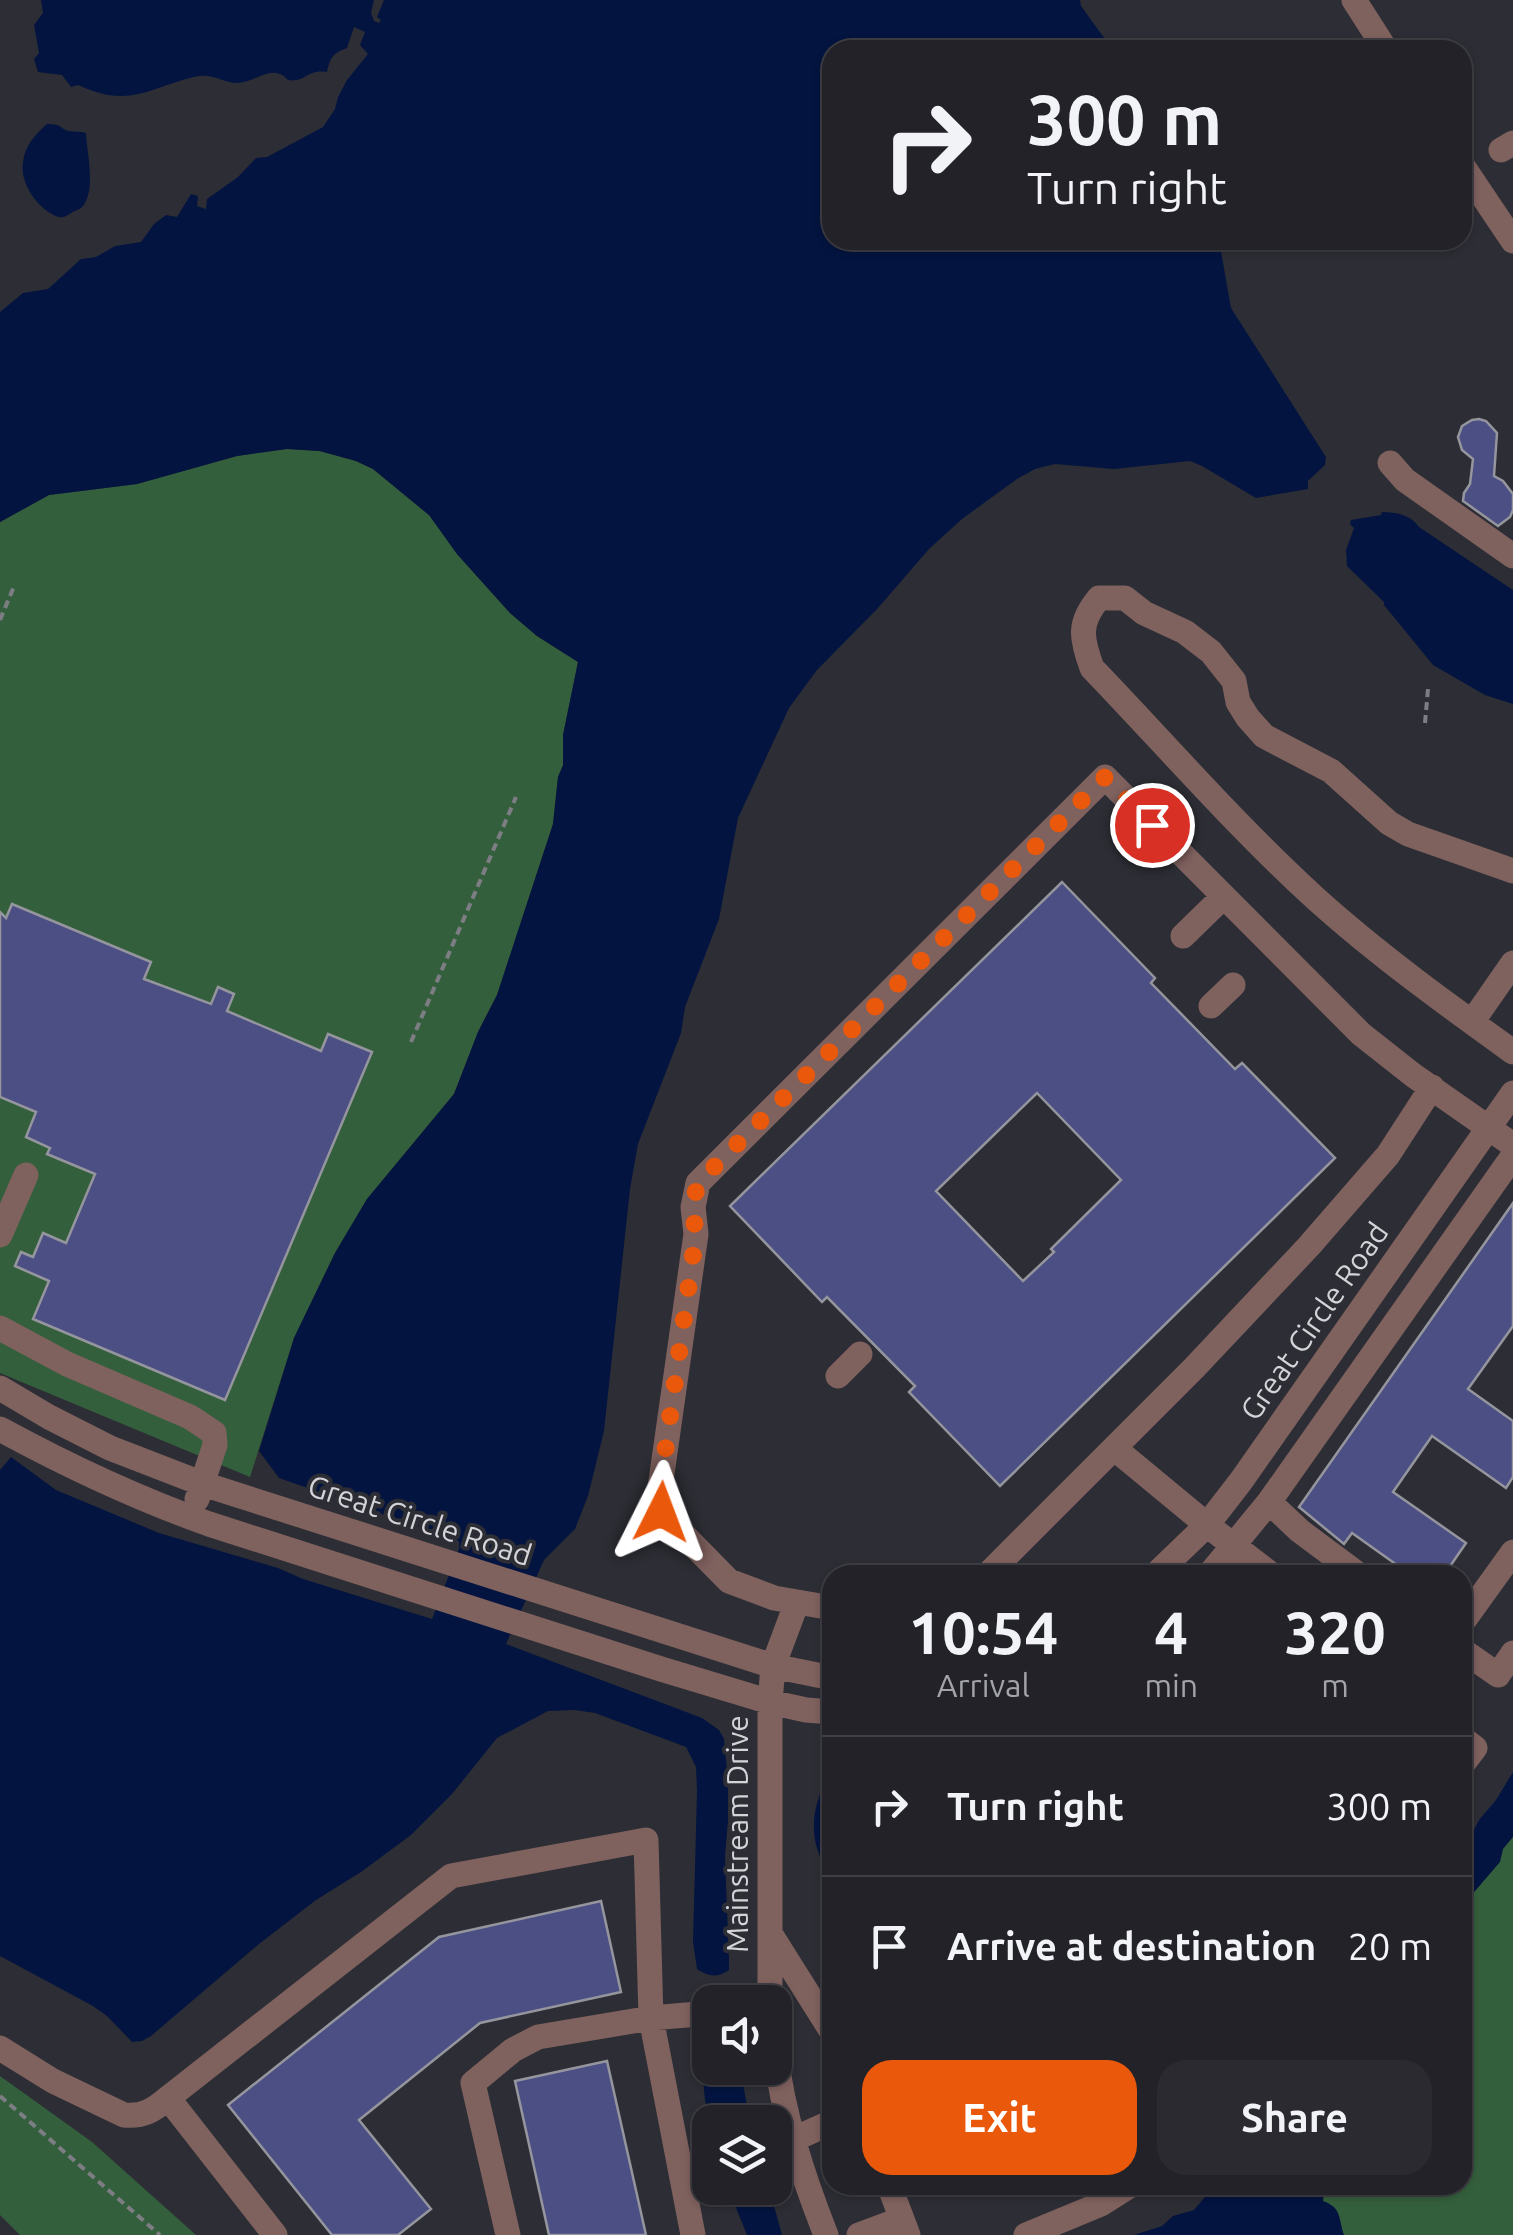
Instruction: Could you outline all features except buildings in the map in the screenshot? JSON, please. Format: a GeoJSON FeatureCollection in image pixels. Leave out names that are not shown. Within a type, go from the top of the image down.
{"type":"FeatureCollection","features":[{"type":"Feature","properties":{"kind":"street"},"geometry":{"type":"LineString","coordinates":[[1354,0],[1380,40]]}},
{"type":"Feature","properties":{"kind":"street"},"geometry":{"type":"LineString","coordinates":[[1472,180],[1513,241]]}},
{"type":"Feature","properties":{"kind":"street"},"geometry":{"type":"LineString","coordinates":[[1390,463],[1405,480],[1513,556]]}},
{"type":"Feature","properties":{"kind":"street"},"geometry":{"type":"LineString","coordinates":[[1513,871],[1408,834],[1388,823],[1331,771],[1264,736],[1238,702],[1234,681],[1211,652],[1185,632],[1144,613],[1125,598],[1099,598],[1085,615],[1084,646],[1092,668],[1233,816],[1313,896],[1422,987],[1513,1052]]}},
{"type":"Feature","properties":{"kind":"street"},"geometry":{"type":"LineString","coordinates":[[698,1183],[1105,777],[1361,1034],[1513,1145]]}},
{"type":"Feature","properties":{"kind":"street"},"geometry":{"type":"LineString","coordinates":[[1183,936],[1223,897]]}},
{"type":"Feature","properties":{"kind":"street"},"geometry":{"type":"LineString","coordinates":[[1472,1022],[1513,964]]}},
{"type":"Feature","properties":{"kind":"street"},"geometry":{"type":"LineString","coordinates":[[1211,1006],[1232,985]]}},
{"type":"Feature","properties":{"kind":"street"},"geometry":{"type":"LineString","coordinates":[[997,1565],[1194,1368],[1320,1233],[1388,1155],[1432,1087]]}},
{"type":"Feature","properties":{"kind":"street","name":"Great Circle Road"},"geometry":{"type":"LineString","coordinates":[[1166,1565],[1207,1526],[1250,1469],[1513,1093]]}},
{"type":"Feature","properties":{"kind":"street"},"geometry":{"type":"LineString","coordinates":[[716,1136],[692,1207],[696,1234],[658,1502],[661,1512],[729,1581],[774,1598],[822,1606]]}},
{"type":"Feature","properties":{"kind":"street"},"geometry":{"type":"LineString","coordinates":[[1217,1565],[1269,1502],[1513,1156]]}},
{"type":"Feature","properties":{"kind":"street"},"geometry":{"type":"LineString","coordinates":[[0,1235],[26,1175]]}},
{"type":"Feature","properties":{"kind":"street"},"geometry":{"type":"LineString","coordinates":[[0,1328],[67,1364],[204,1424],[216,1438],[190,1518]]}},
{"type":"Feature","properties":{"kind":"street"},"geometry":{"type":"LineString","coordinates":[[838,1376],[860,1354]]}},
{"type":"Feature","properties":{"kind":"street","name":"Great Circle Road"},"geometry":{"type":"LineString","coordinates":[[0,1388],[110,1448],[203,1484],[773,1666],[822,1676]]}},
{"type":"Feature","properties":{"kind":"street"},"geometry":{"type":"LineString","coordinates":[[0,1429],[107,1485],[190,1518],[770,1702],[822,1711]]}},
{"type":"Feature","properties":{"kind":"street"},"geometry":{"type":"LineString","coordinates":[[1114,1448],[1258,1565]]}},
{"type":"Feature","properties":{"kind":"street"},"geometry":{"type":"LineString","coordinates":[[1269,1502],[1345,1565]]}},
{"type":"Feature","properties":{"kind":"street"},"geometry":{"type":"LineString","coordinates":[[1472,1609],[1513,1552]]}},
{"type":"Feature","properties":{"kind":"street","name":"Mainstream Drive"},"geometry":{"type":"LineString","coordinates":[[770,1985],[770,1702],[773,1666],[797,1602]]}},
{"type":"Feature","properties":{"kind":"street"},"geometry":{"type":"LineString","coordinates":[[1472,1657],[1498,1675],[1513,1653]]}},
{"type":"Feature","properties":{"kind":"street"},"geometry":{"type":"LineString","coordinates":[[0,2048],[53,2081],[124,2115],[146,2114],[452,1876],[646,1840],[650,2018],[694,2235]]}},
{"type":"Feature","properties":{"kind":"street"},"geometry":{"type":"LineString","coordinates":[[769,1932],[822,2016]]}},
{"type":"Feature","properties":{"kind":"street"},"geometry":{"type":"LineString","coordinates":[[508,2235],[473,2083],[526,2042],[567,2031],[692,2014]]}},
{"type":"Feature","properties":{"kind":"street"},"geometry":{"type":"LineString","coordinates":[[168,2098],[275,2235]]}},
{"type":"Feature","properties":{"kind":"street"},"geometry":{"type":"LineString","coordinates":[[822,2126],[792,2140],[826,2235]]}},
{"type":"Feature","properties":{"kind":"street"},"geometry":{"type":"LineString","coordinates":[[859,2235],[905,2227],[893,2195]]}},
{"type":"Feature","properties":{"kind":"street"},"geometry":{"type":"LineString","coordinates":[[1026,2235],[1115,2195]]}},
{"type":"Feature","properties":{"kind":"path"},"geometry":{"type":"LineString","coordinates":[[0,620],[15,584]]}},
{"type":"Feature","properties":{"kind":"path"},"geometry":{"type":"LineString","coordinates":[[1426,723],[1428,689]]}},
{"type":"Feature","properties":{"kind":"path"},"geometry":{"type":"LineString","coordinates":[[411,1042],[516,797]]}},
{"type":"Feature","properties":{"kind":"path"},"geometry":{"type":"LineString","coordinates":[[0,2096],[160,2235]]}},
{"type":"Feature","properties":{"kind":"green space"},"geometry":{"type":"Polygon","coordinates":[[[287,449],[319,451],[373,469],[430,516],[457,554],[510,613],[578,662],[563,735],[563,766],[558,777],[553,824],[497,995],[454,1094],[367,1199],[335,1253],[294,1338],[250,1477],[0,1373],[0,522],[49,495],[137,484],[237,456],[287,449]]]}},
{"type":"Feature","properties":{"kind":"green space"},"geometry":{"type":"Polygon","coordinates":[[[1513,1801],[1513,2235],[1230,2235],[1243,2195],[1472,2195],[1472,1868],[1513,1801]]]}},
{"type":"Feature","properties":{"kind":"green space"},"geometry":{"type":"Polygon","coordinates":[[[0,2076],[92,2142],[196,2235],[20,2235],[0,2215],[0,2076]]]}},
{"type":"Feature","properties":{"kind":"water"},"geometry":{"type":"Polygon","coordinates":[[[41,0],[374,0],[371,13],[379,23],[377,17],[384,0],[1080,0],[1106,40],[822,40],[822,250],[1221,250],[1231,308],[1326,457],[1325,465],[1308,481],[1308,489],[1256,498],[1190,461],[1114,469],[1055,464],[1017,479],[929,549],[817,670],[789,708],[738,818],[719,919],[638,1144],[604,1431],[588,1496],[575,1529],[544,1560],[506,1644],[702,1718],[719,1730],[724,1739],[728,1779],[725,1856],[729,1970],[721,1974],[709,1975],[697,1969],[693,1942],[696,1767],[686,1747],[595,1713],[575,1710],[548,1711],[497,1738],[452,1794],[411,1835],[316,1900],[142,2041],[132,2042],[93,2006],[0,1956],[0,1470],[11,1457],[56,1490],[159,1533],[432,1619],[459,1541],[279,1478],[259,1451],[294,1338],[335,1253],[367,1199],[454,1094],[497,995],[553,824],[563,765],[563,735],[578,662],[510,613],[457,554],[429,515],[373,469],[320,451],[287,449],[237,456],[137,484],[49,495],[0,522],[0,312],[23,293],[48,289],[81,259],[96,257],[115,246],[141,242],[166,215],[177,217],[191,194],[198,196],[197,206],[206,209],[207,199],[238,177],[256,158],[267,157],[323,127],[347,80],[368,54],[360,45],[365,32],[354,27],[347,48],[333,57],[327,72],[315,72],[299,80],[270,73],[237,83],[199,76],[140,94],[113,96],[78,85],[71,87],[62,75],[38,72],[34,25],[43,13],[41,0]]]}},
{"type":"Feature","properties":{"kind":"water"},"geometry":{"type":"Polygon","coordinates":[[[47,124],[86,133],[88,196],[81,208],[63,217],[52,214],[38,202],[24,179],[28,145],[47,124]]]}},
{"type":"Feature","properties":{"kind":"water"},"geometry":{"type":"Polygon","coordinates":[[[1382,512],[1407,517],[1513,590],[1513,704],[1485,695],[1433,665],[1384,602],[1347,566],[1346,550],[1354,528],[1351,520],[1382,512]]]}},
{"type":"Feature","properties":{"kind":"water"},"geometry":{"type":"Polygon","coordinates":[[[1513,1772],[1513,1837],[1503,1849],[1500,1862],[1472,1895],[1472,1834],[1513,1772]]]}},
{"type":"Feature","properties":{"kind":"water"},"geometry":{"type":"Polygon","coordinates":[[[822,1791],[822,1860],[814,1828],[822,1791]]]}},
{"type":"Feature","properties":{"kind":"water"},"geometry":{"type":"Polygon","coordinates":[[[704,2085],[743,2085],[747,2105],[706,2105],[704,2085]]]}},
{"type":"Feature","properties":{"kind":"water"},"geometry":{"type":"Polygon","coordinates":[[[1207,2195],[1324,2195],[1323,2201],[1336,2210],[1344,2235],[1134,2235],[1194,2210],[1207,2195]]]}},
{"type":"Feature","properties":{"kind":"water"},"geometry":{"type":"Polygon","coordinates":[[[735,2205],[774,2205],[782,2235],[747,2235],[735,2205]]]}},
{"type":"Feature","properties":{"kind":"route"},"geometry":{"type":"LineString","coordinates":[[661,1512],[658,1502],[696,1234],[692,1207],[698,1183],[1105,777],[1152,825]]}}]}
